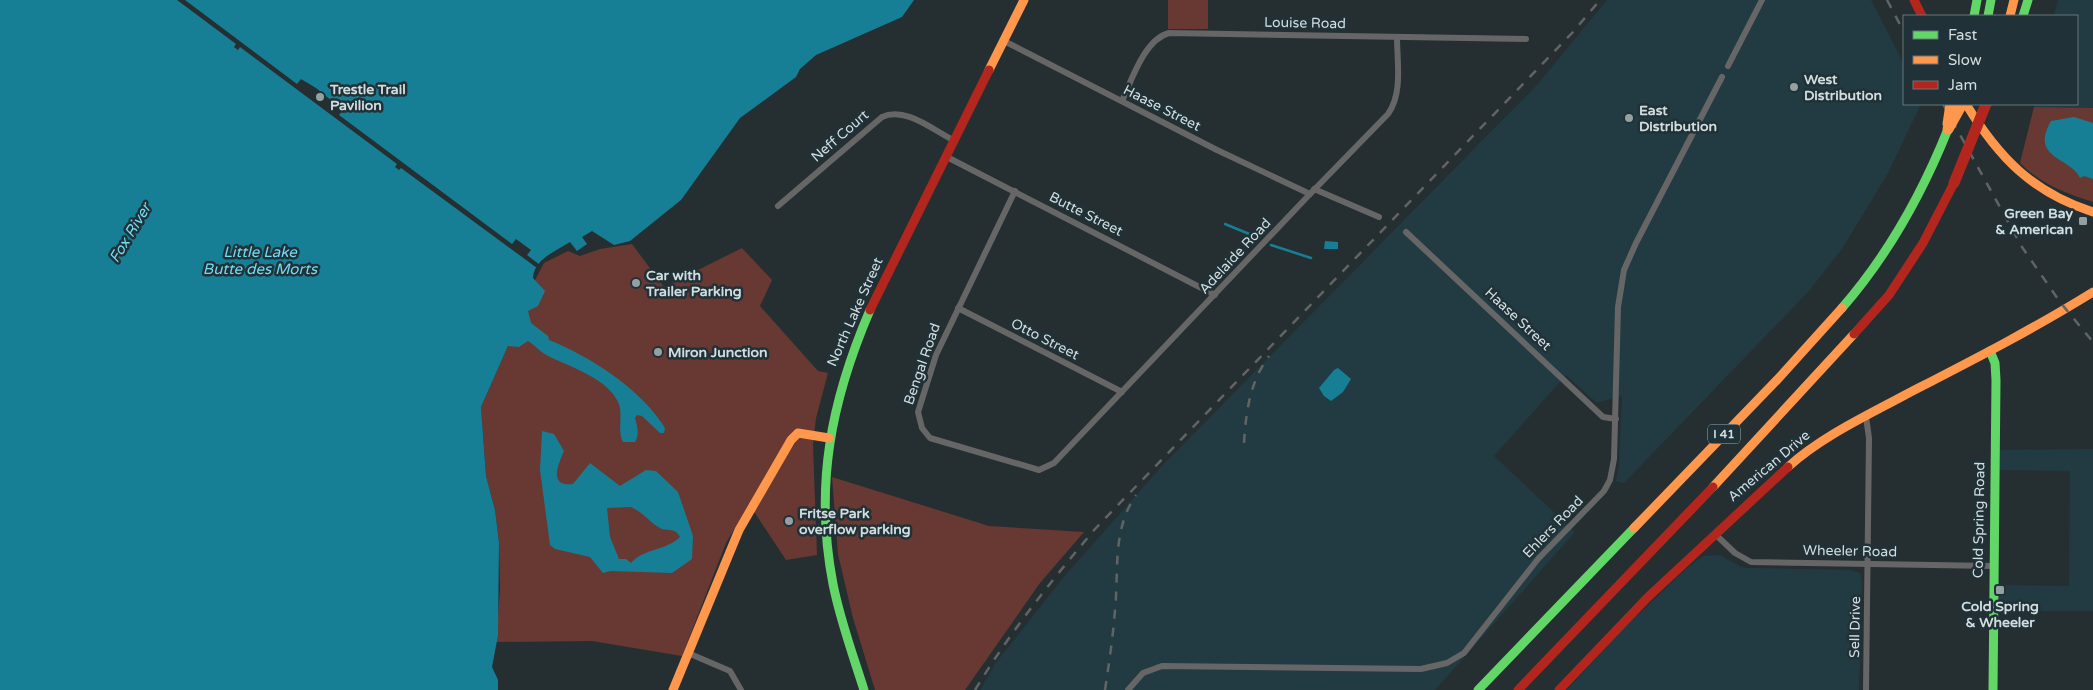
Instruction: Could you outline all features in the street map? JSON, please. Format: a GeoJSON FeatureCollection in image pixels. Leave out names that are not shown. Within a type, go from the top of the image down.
{"type":"FeatureCollection","features":[{"type":"Feature","properties":{"kind":"main road","name":"North Lake Street"},"geometry":{"type":"LineString","coordinates":[[864,690],[841,616],[830,566],[824,504],[829,438],[837,394],[854,345],[945,156],[1024,0]]}},
{"type":"Feature","properties":{"kind":"main road"},"geometry":{"type":"LineString","coordinates":[[1914,0],[1922,15]]}},
{"type":"Feature","properties":{"kind":"main road"},"geometry":{"type":"LineString","coordinates":[[1974,15],[1977,0]]}},
{"type":"Feature","properties":{"kind":"main road"},"geometry":{"type":"LineString","coordinates":[[1988,15],[1991,0]]}},
{"type":"Feature","properties":{"kind":"main road"},"geometry":{"type":"LineString","coordinates":[[2010,15],[2014,0]]}},
{"type":"Feature","properties":{"kind":"main road"},"geometry":{"type":"LineString","coordinates":[[2023,15],[2028,0]]}},
{"type":"Feature","properties":{"kind":"main road"},"geometry":{"type":"LineString","coordinates":[[1948,129],[1950,105]]}},
{"type":"Feature","properties":{"kind":"main road","name":"I 41"},"geometry":{"type":"LineString","coordinates":[[1478,690],[1808,346],[1869,274],[1893,242],[1938,156],[1948,129],[1963,105]]}},
{"type":"Feature","properties":{"kind":"main road"},"geometry":{"type":"LineString","coordinates":[[1965,105],[1994,147],[2026,180],[2053,198],[2090,213]]}},
{"type":"Feature","properties":{"kind":"main road","name":"I 41"},"geometry":{"type":"LineString","coordinates":[[1518,690],[1740,458],[1889,295],[1922,243],[1954,183],[1972,143],[1986,105]]}},
{"type":"Feature","properties":{"kind":"main road","name":"American Drive"},"geometry":{"type":"LineString","coordinates":[[1559,690],[1600,645],[1714,534],[1797,459],[1828,438],[2066,310],[2093,292]]}},
{"type":"Feature","properties":{"kind":"main road","name":"Cold Spring Road"},"geometry":{"type":"LineString","coordinates":[[1990,351],[1995,363],[1996,380],[1992,690]]}},
{"type":"Feature","properties":{"kind":"main road"},"geometry":{"type":"LineString","coordinates":[[673,690],[739,530],[791,440],[798,434],[829,438]]}},
{"type":"Feature","properties":{"kind":"street"},"geometry":{"type":"LineString","coordinates":[[1728,66],[1762,0]]}},
{"type":"Feature","properties":{"kind":"street","name":"Louise Road"},"geometry":{"type":"LineString","coordinates":[[1122,101],[1150,45],[1157,37],[1169,33],[1526,39]]}},
{"type":"Feature","properties":{"kind":"street","name":"Adelaide Road"},"geometry":{"type":"LineString","coordinates":[[1044,469],[1054,463],[1393,107],[1397,91],[1398,37]]}},
{"type":"Feature","properties":{"kind":"street","name":"Haase Street"},"geometry":{"type":"LineString","coordinates":[[1004,41],[1217,150],[1312,192],[1379,217]]}},
{"type":"Feature","properties":{"kind":"street","name":"Ehlers Road"},"geometry":{"type":"LineString","coordinates":[[1128,690],[1143,673],[1168,665],[1420,668],[1438,666],[1452,661],[1464,653],[1538,559],[1604,491],[1613,468],[1618,307],[1624,270],[1636,243],[1722,77]]}},
{"type":"Feature","properties":{"kind":"street","name":"Neff Court"},"geometry":{"type":"LineString","coordinates":[[778,206],[882,117],[888,114],[903,114],[953,140]]}},
{"type":"Feature","properties":{"kind":"street","name":"Butte Street"},"geometry":{"type":"LineString","coordinates":[[945,156],[1215,295]]}},
{"type":"Feature","properties":{"kind":"street","name":"Bengal Road"},"geometry":{"type":"LineString","coordinates":[[1015,192],[936,355],[919,406],[918,418],[922,428],[936,440],[1033,470],[1044,469]]}},
{"type":"Feature","properties":{"kind":"street","name":"Haase Street"},"geometry":{"type":"LineString","coordinates":[[1406,232],[1603,417],[1616,419]]}},
{"type":"Feature","properties":{"kind":"street","name":"Otto Street"},"geometry":{"type":"LineString","coordinates":[[958,308],[1122,392]]}},
{"type":"Feature","properties":{"kind":"street","name":"Sell Drive"},"geometry":{"type":"LineString","coordinates":[[1866,417],[1869,438],[1866,690]]}},
{"type":"Feature","properties":{"kind":"street","name":"Wheeler Road"},"geometry":{"type":"LineString","coordinates":[[1714,534],[1736,553],[1752,562],[1994,566]]}},
{"type":"Feature","properties":{"kind":"street"},"geometry":{"type":"LineString","coordinates":[[688,653],[730,671],[741,690]]}},
{"type":"Feature","properties":{"kind":"shaded area"},"geometry":{"type":"Polygon","coordinates":[[[1168,0],[1208,0],[1208,29],[1168,29],[1168,0]]]}},
{"type":"Feature","properties":{"kind":"shaded area"},"geometry":{"type":"Polygon","coordinates":[[[1607,0],[1871,0],[1903,62],[1903,105],[1921,105],[1888,173],[1842,249],[1808,292],[1624,483],[1616,481],[1619,465],[1622,395],[1597,403],[1566,375],[1494,456],[1575,532],[1435,690],[980,690],[995,664],[1063,578],[1162,466],[1538,84],[1607,0]]]}},
{"type":"Feature","properties":{"kind":"shaded area"},"geometry":{"type":"Polygon","coordinates":[[[2058,0],[2093,0],[2093,108],[2034,107],[2035,105],[2078,105],[2078,15],[2054,15],[2058,0]]]}},
{"type":"Feature","properties":{"kind":"shaded area"},"geometry":{"type":"Polygon","coordinates":[[[2034,107],[2093,108],[2093,202],[2054,187],[2036,177],[2020,163],[2034,107]]]}},
{"type":"Feature","properties":{"kind":"shaded area"},"geometry":{"type":"Polygon","coordinates":[[[632,244],[664,287],[742,248],[772,280],[760,306],[818,371],[828,373],[816,418],[813,445],[817,555],[786,560],[749,504],[726,543],[682,656],[592,641],[496,642],[500,590],[499,543],[495,510],[486,476],[481,407],[508,346],[521,307],[544,263],[568,251],[580,256],[600,249],[632,244]]]}},
{"type":"Feature","properties":{"kind":"shaded area"},"geometry":{"type":"Polygon","coordinates":[[[2093,449],[2093,611],[1997,611],[1997,585],[2069,586],[2070,471],[1999,470],[1998,450],[2093,449]]]}},
{"type":"Feature","properties":{"kind":"shaded area"},"geometry":{"type":"Polygon","coordinates":[[[832,477],[989,526],[1084,532],[1040,583],[965,690],[875,690],[853,618],[838,554],[832,477]]]}},
{"type":"Feature","properties":{"kind":"shaded area"},"geometry":{"type":"Polygon","coordinates":[[[1720,555],[1741,567],[1851,570],[1860,573],[1862,580],[1859,690],[1567,690],[1622,630],[1686,569],[1703,556],[1720,555]]]}},
{"type":"Feature","properties":{"kind":"water","name":"Little Lake Butte des Morts"},"geometry":{"type":"Polygon","coordinates":[[[0,0],[914,0],[902,17],[816,55],[800,69],[796,77],[740,118],[681,200],[630,241],[614,245],[592,231],[582,237],[587,244],[577,251],[570,242],[547,256],[537,266],[533,278],[545,291],[538,306],[528,311],[531,323],[548,336],[549,340],[581,355],[614,376],[643,400],[665,428],[664,433],[660,433],[642,416],[637,415],[635,418],[638,433],[637,439],[635,442],[623,442],[620,434],[619,404],[607,388],[589,375],[547,355],[528,341],[519,347],[508,346],[481,407],[486,476],[495,510],[499,543],[498,635],[492,667],[498,680],[498,690],[0,690],[0,0]]]}},
{"type":"Feature","properties":{"kind":"water"},"geometry":{"type":"Polygon","coordinates":[[[2074,117],[2093,123],[2093,179],[2084,176],[2080,178],[2075,171],[2048,150],[2045,143],[2046,133],[2051,121],[2074,117]]]}},
{"type":"Feature","properties":{"kind":"water"},"geometry":{"type":"Polygon","coordinates":[[[1325,241],[1338,242],[1338,249],[1324,249],[1325,241]]]}},
{"type":"Feature","properties":{"kind":"water"},"geometry":{"type":"Polygon","coordinates":[[[1338,368],[1351,379],[1343,392],[1331,401],[1324,396],[1319,388],[1334,370],[1338,368]]]}},
{"type":"Feature","properties":{"kind":"water"},"geometry":{"type":"Polygon","coordinates":[[[542,431],[554,434],[564,451],[559,462],[557,474],[560,482],[565,484],[573,484],[590,463],[620,486],[646,470],[656,471],[678,492],[693,536],[692,559],[672,573],[611,571],[603,573],[590,557],[555,549],[550,545],[540,470],[542,431]],[[631,507],[607,508],[610,537],[619,559],[626,559],[631,563],[636,558],[668,545],[680,537],[674,531],[656,526],[631,507]]]}},
{"type":"Feature","properties":{"kind":"pier"},"geometry":{"type":"Polygon","coordinates":[[[177,0],[185,0],[297,84],[301,79],[316,88],[343,110],[339,115],[512,244],[516,239],[531,250],[527,255],[540,265],[537,268],[401,168],[399,170],[395,167],[397,164],[240,47],[238,50],[234,47],[236,44],[177,0]]]}},
{"type":"Feature","properties":{"kind":"waterway"},"geometry":{"type":"LineString","coordinates":[[1225,224],[1259,238]]}},
{"type":"Feature","properties":{"kind":"waterway"},"geometry":{"type":"LineString","coordinates":[[1271,245],[1311,258]]}},
{"type":"Feature","properties":{"kind":"railway"},"geometry":{"type":"LineString","coordinates":[[975,690],[1002,648],[1032,607],[1095,529],[1573,32],[1600,0]]}},
{"type":"Feature","properties":{"kind":"railway"},"geometry":{"type":"LineString","coordinates":[[1887,0],[1903,30]]}},
{"type":"Feature","properties":{"kind":"railway"},"geometry":{"type":"LineString","coordinates":[[1944,105],[2022,247],[2060,302],[2093,342]]}},
{"type":"Feature","properties":{"kind":"railway"},"geometry":{"type":"LineString","coordinates":[[1244,443],[1250,397],[1257,376],[1269,356]]}},
{"type":"Feature","properties":{"kind":"railway"},"geometry":{"type":"LineString","coordinates":[[1105,690],[1114,620],[1120,536],[1128,508],[1136,495]]}},
{"type":"Feature","properties":{"kind":"traffic: fast"},"geometry":{"type":"LineString","coordinates":[[1974,15],[1977,0]]}},
{"type":"Feature","properties":{"kind":"traffic: fast"},"geometry":{"type":"LineString","coordinates":[[1988,15],[1991,0]]}},
{"type":"Feature","properties":{"kind":"traffic: fast"},"geometry":{"type":"LineString","coordinates":[[2023,15],[2028,0]]}},
{"type":"Feature","properties":{"kind":"traffic: fast"},"geometry":{"type":"LineString","coordinates":[[1842,308],[1875,266],[1903,223],[1927,177],[1948,129]]}},
{"type":"Feature","properties":{"kind":"traffic: fast"},"geometry":{"type":"LineString","coordinates":[[864,690],[833,584],[825,513],[826,478],[836,411],[856,344],[870,310]]}},
{"type":"Feature","properties":{"kind":"traffic: fast"},"geometry":{"type":"LineString","coordinates":[[1990,351],[1995,363],[1996,380],[1993,690]]}},
{"type":"Feature","properties":{"kind":"traffic: fast"},"geometry":{"type":"LineString","coordinates":[[1478,690],[1634,528]]}},
{"type":"Feature","properties":{"kind":"traffic: slow"},"geometry":{"type":"LineString","coordinates":[[989,70],[1024,0]]}},
{"type":"Feature","properties":{"kind":"traffic: slow"},"geometry":{"type":"LineString","coordinates":[[2010,15],[2014,0]]}},
{"type":"Feature","properties":{"kind":"traffic: slow"},"geometry":{"type":"LineString","coordinates":[[1948,124],[1951,105]]}},
{"type":"Feature","properties":{"kind":"traffic: slow"},"geometry":{"type":"LineString","coordinates":[[1948,129],[1961,105]]}},
{"type":"Feature","properties":{"kind":"traffic: slow"},"geometry":{"type":"LineString","coordinates":[[1967,105],[1991,141],[2019,171],[2052,194],[2071,204],[2093,212]]}},
{"type":"Feature","properties":{"kind":"traffic: slow"},"geometry":{"type":"LineString","coordinates":[[1788,467],[1815,446],[1844,428],[2024,333],[2093,292]]}},
{"type":"Feature","properties":{"kind":"traffic: slow"},"geometry":{"type":"LineString","coordinates":[[1634,528],[1777,380],[1842,308]]}},
{"type":"Feature","properties":{"kind":"traffic: slow"},"geometry":{"type":"LineString","coordinates":[[1713,487],[1854,334]]}},
{"type":"Feature","properties":{"kind":"traffic: slow"},"geometry":{"type":"LineString","coordinates":[[673,690],[739,530],[791,440],[798,433],[829,438]]}},
{"type":"Feature","properties":{"kind":"traffic: jam"},"geometry":{"type":"LineString","coordinates":[[1914,0],[1922,15]]}},
{"type":"Feature","properties":{"kind":"traffic: jam"},"geometry":{"type":"LineString","coordinates":[[870,310],[989,70]]}},
{"type":"Feature","properties":{"kind":"traffic: jam"},"geometry":{"type":"LineString","coordinates":[[1954,183],[1986,105]]}},
{"type":"Feature","properties":{"kind":"traffic: jam"},"geometry":{"type":"LineString","coordinates":[[1854,334],[1889,295],[1923,243],[1954,183]]}},
{"type":"Feature","properties":{"kind":"traffic: jam"},"geometry":{"type":"LineString","coordinates":[[1559,690],[1648,597],[1788,467]]}},
{"type":"Feature","properties":{"kind":"traffic: jam"},"geometry":{"type":"LineString","coordinates":[[1518,690],[1713,487]]}},
{"type":"Feature","properties":{"kind":"place","name":"West Distribution"},"geometry":{"type":"Point","coordinates":[1794,87]}},
{"type":"Feature","properties":{"kind":"place","name":"Trestle Trail Pavilion"},"geometry":{"type":"Point","coordinates":[320,97]}},
{"type":"Feature","properties":{"kind":"place","name":"East Distribution"},"geometry":{"type":"Point","coordinates":[1629,118]}},
{"type":"Feature","properties":{"kind":"place","name":"Green Bay & American"},"geometry":{"type":"Point","coordinates":[2083,221]}},
{"type":"Feature","properties":{"kind":"place","name":"Car with Trailer Parking"},"geometry":{"type":"Point","coordinates":[636,283]}},
{"type":"Feature","properties":{"kind":"place","name":"Miron Junction"},"geometry":{"type":"Point","coordinates":[658,352]}},
{"type":"Feature","properties":{"kind":"place","name":"Fritse Park overflow parking"},"geometry":{"type":"Point","coordinates":[789,521]}},
{"type":"Feature","properties":{"kind":"place","name":"Cold Spring & Wheeler"},"geometry":{"type":"Point","coordinates":[2000,590]}},
{"type":"Feature","properties":{"kind":"water label","name":"Fox River"},"geometry":{"type":"Point","coordinates":[130,233]}}]}
